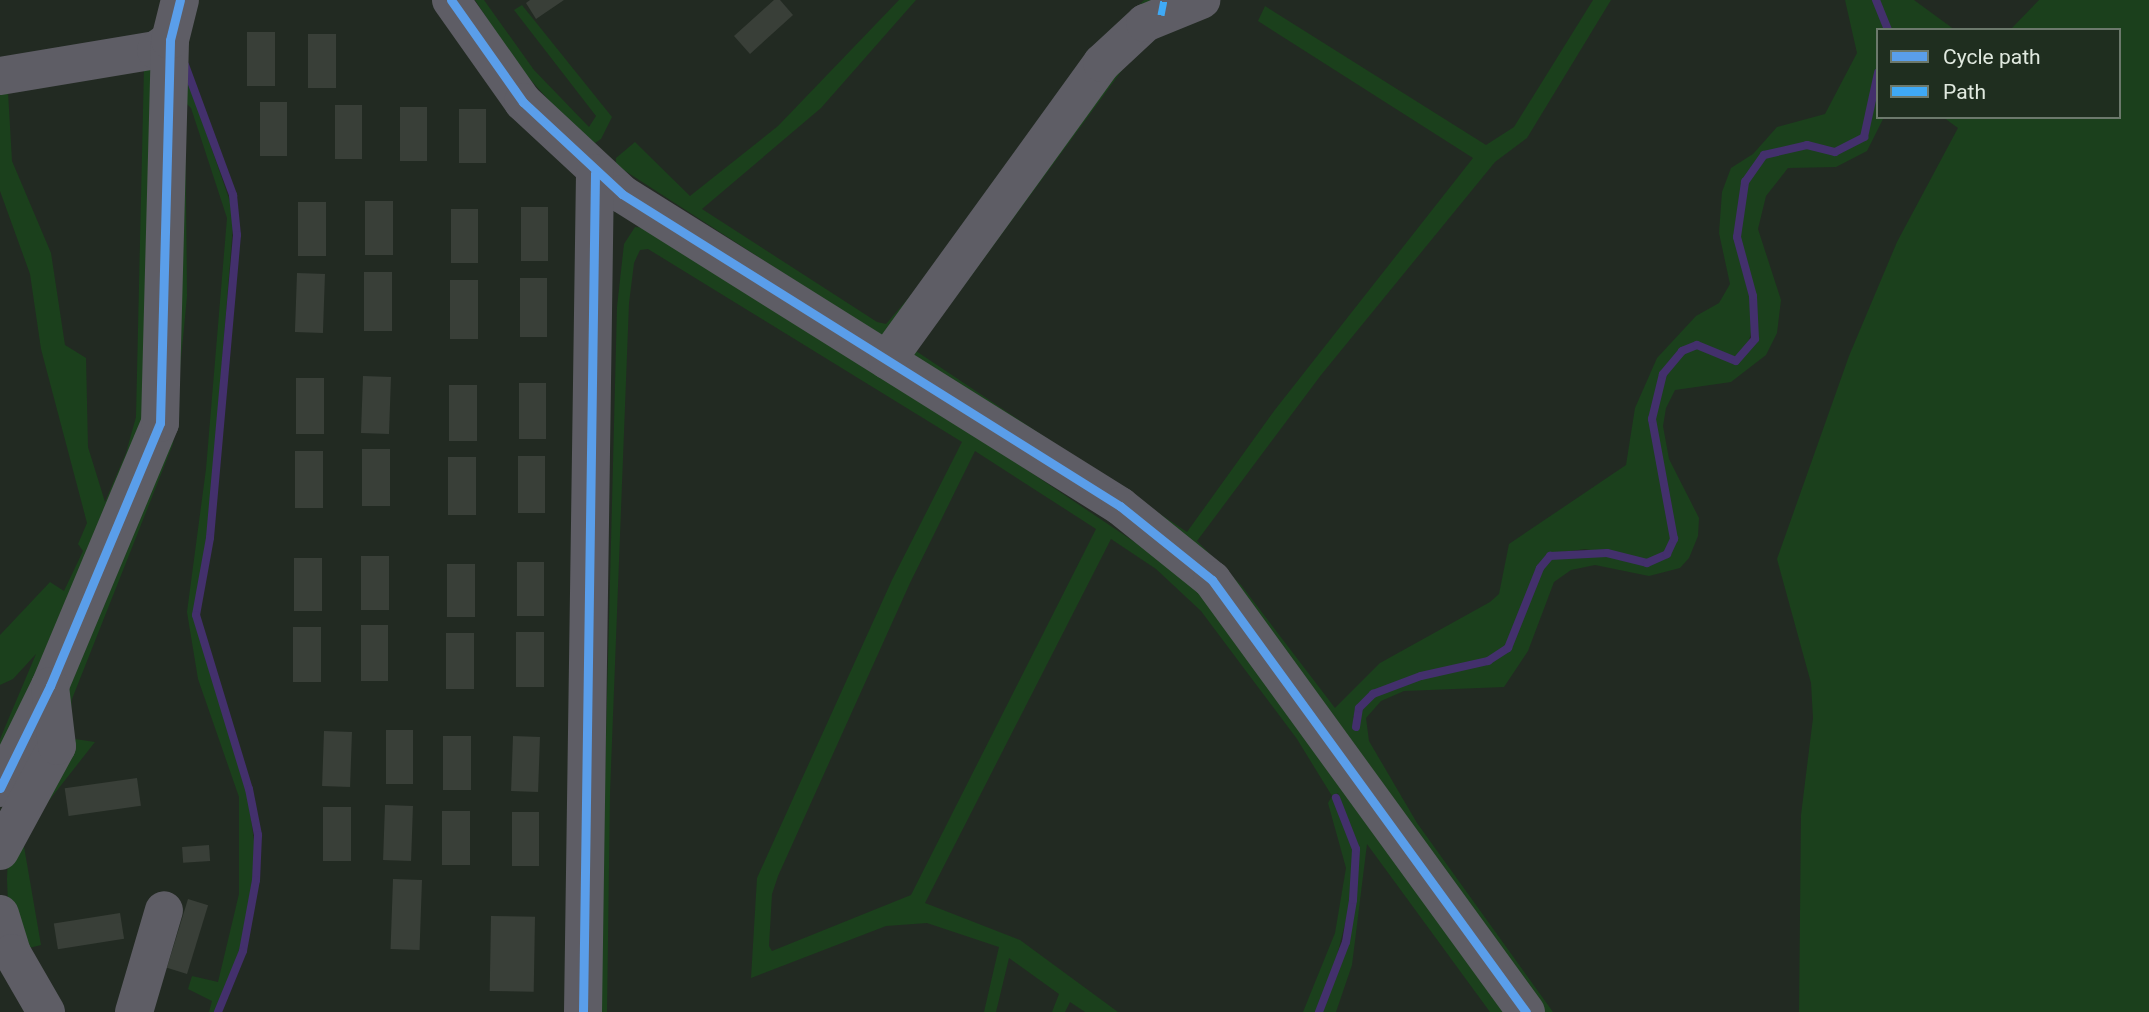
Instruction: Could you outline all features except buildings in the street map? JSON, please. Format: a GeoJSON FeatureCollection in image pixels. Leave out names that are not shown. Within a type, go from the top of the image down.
{"type":"FeatureCollection","features":[{"type":"Feature","properties":{"kind":"street"},"geometry":{"type":"LineString","coordinates":[[0,788],[50,686],[160,423],[170,40],[180,0]]}},
{"type":"Feature","properties":{"kind":"street"},"geometry":{"type":"LineString","coordinates":[[451,0],[523,102],[594,173],[663,221],[1119,506],[1212,580],[1526,1012]]}},
{"type":"Feature","properties":{"kind":"street"},"geometry":{"type":"LineString","coordinates":[[887,360],[1102,62],[1144,23],[1201,0]]}},
{"type":"Feature","properties":{"kind":"street"},"geometry":{"type":"LineString","coordinates":[[0,76],[156,50],[170,40]]}},
{"type":"Feature","properties":{"kind":"street"},"geometry":{"type":"LineString","coordinates":[[583,1012],[594,173]]}},
{"type":"Feature","properties":{"kind":"street"},"geometry":{"type":"LineString","coordinates":[[0,851],[57,746],[50,686]]}},
{"type":"Feature","properties":{"kind":"street"},"geometry":{"type":"LineString","coordinates":[[134,1012],[164,909]]}},
{"type":"Feature","properties":{"kind":"street"},"geometry":{"type":"LineString","coordinates":[[0,914],[12,953],[46,1012]]}},
{"type":"Feature","properties":{"kind":"green space"},"geometry":{"type":"Polygon","coordinates":[[[475,0],[484,0],[534,70],[589,127],[596,116],[514,10],[522,5],[612,117],[601,139],[595,143],[582,137],[518,66],[475,0]]]}},
{"type":"Feature","properties":{"kind":"green space"},"geometry":{"type":"Polygon","coordinates":[[[899,0],[916,0],[821,108],[702,209],[877,322],[886,324],[944,257],[1096,50],[1144,0],[1156,0],[893,332],[879,335],[616,165],[616,158],[635,142],[690,196],[778,126],[899,0]]]}},
{"type":"Feature","properties":{"kind":"green space"},"geometry":{"type":"Polygon","coordinates":[[[1593,0],[1611,0],[1527,138],[1495,162],[1321,375],[1197,541],[1241,585],[1335,708],[1380,663],[1490,602],[1499,594],[1509,544],[1626,465],[1635,408],[1657,358],[1696,316],[1719,303],[1730,284],[1719,233],[1722,192],[1731,168],[1753,154],[1777,127],[1825,114],[1857,53],[1845,0],[1874,0],[1885,28],[1876,28],[1876,74],[1862,135],[1835,150],[1807,142],[1763,154],[1742,181],[1735,237],[1755,320],[1746,350],[1735,359],[1697,343],[1681,349],[1661,373],[1650,419],[1672,538],[1666,553],[1647,561],[1585,549],[1549,554],[1538,567],[1506,646],[1487,659],[1420,674],[1372,692],[1353,717],[1356,730],[1361,709],[1374,695],[1421,678],[1489,663],[1509,649],[1542,569],[1551,558],[1607,555],[1647,565],[1669,556],[1677,539],[1655,419],[1665,375],[1683,353],[1696,348],[1736,363],[1757,340],[1756,295],[1739,237],[1747,183],[1765,157],[1807,147],[1836,154],[1866,138],[1876,90],[1876,119],[1883,119],[1867,151],[1836,167],[1788,168],[1766,196],[1758,229],[1781,300],[1777,333],[1766,355],[1731,382],[1675,390],[1666,408],[1663,426],[1669,459],[1699,518],[1698,536],[1689,558],[1680,568],[1649,576],[1595,565],[1571,570],[1554,582],[1528,651],[1504,687],[1404,691],[1381,701],[1366,718],[1369,741],[1417,823],[1553,1012],[1541,1012],[1245,600],[911,355],[1037,171],[1131,58],[916,351],[1187,532],[1274,411],[1473,158],[1258,21],[1265,6],[1486,145],[1514,127],[1593,0]]]}},
{"type":"Feature","properties":{"kind":"green space"},"geometry":{"type":"Polygon","coordinates":[[[1878,0],[1914,0],[1952,28],[1890,28],[1878,0]]]}},
{"type":"Feature","properties":{"kind":"green space"},"geometry":{"type":"Polygon","coordinates":[[[2039,0],[2149,0],[2149,1012],[1799,1012],[1801,815],[1813,718],[1811,683],[1777,559],[1849,356],[1897,242],[1958,128],[1946,119],[2121,119],[2121,28],[2012,28],[2039,0]]]}},
{"type":"Feature","properties":{"kind":"green space"},"geometry":{"type":"Polygon","coordinates":[[[175,43],[234,213],[208,537],[194,615],[247,789],[256,856],[241,950],[216,1012],[209,1012],[212,1001],[188,989],[192,976],[218,982],[239,894],[239,797],[198,679],[187,612],[206,469],[227,218],[191,108],[185,102],[187,296],[173,444],[72,699],[68,738],[95,742],[22,835],[41,945],[21,950],[8,903],[8,855],[66,693],[156,467],[175,43]]]}},
{"type":"Feature","properties":{"kind":"green space"},"geometry":{"type":"Polygon","coordinates":[[[152,56],[142,426],[0,767],[0,739],[36,654],[13,679],[0,685],[0,635],[50,582],[64,591],[83,551],[78,544],[87,523],[41,349],[30,274],[0,191],[0,81],[152,56]],[[144,67],[8,92],[12,161],[51,253],[65,345],[86,358],[88,447],[105,502],[126,453],[136,417],[144,67]]]}},
{"type":"Feature","properties":{"kind":"green space"},"geometry":{"type":"Polygon","coordinates":[[[635,227],[648,228],[987,443],[1151,553],[1196,589],[1505,1012],[1490,1012],[1367,844],[1352,965],[1336,1012],[1321,1012],[1348,942],[1355,900],[1357,848],[1338,793],[1332,797],[1354,849],[1351,900],[1331,979],[1317,1012],[1303,1012],[1335,933],[1346,868],[1328,803],[1332,796],[1297,739],[1201,611],[1156,569],[1111,539],[925,903],[1020,940],[1118,1012],[1085,1012],[1070,1002],[1065,1012],[1052,1012],[1059,994],[1009,958],[996,1012],[984,1012],[999,947],[927,923],[886,926],[751,978],[757,878],[892,580],[962,442],[648,249],[640,250],[634,263],[629,303],[610,793],[607,1012],[599,1012],[617,307],[624,244],[635,227]],[[975,451],[910,583],[778,876],[772,894],[769,946],[772,951],[911,895],[1096,529],[975,451]]]}},
{"type":"Feature","properties":{"kind":"waterway"},"geometry":{"type":"LineString","coordinates":[[1876,0],[1887,28]]}},
{"type":"Feature","properties":{"kind":"waterway"},"geometry":{"type":"LineString","coordinates":[[185,65],[233,195],[237,235],[210,538],[196,615],[249,789],[258,835],[256,880],[243,951],[218,1012]]}},
{"type":"Feature","properties":{"kind":"waterway"},"geometry":{"type":"LineString","coordinates":[[1356,727],[1359,708],[1373,694],[1421,676],[1488,661],[1508,648],[1540,568],[1550,556],[1607,553],[1647,563],[1667,554],[1674,539],[1652,419],[1663,374],[1682,351],[1697,345],[1736,361],[1755,339],[1753,296],[1737,237],[1745,182],[1764,155],[1807,145],[1835,152],[1864,137],[1876,82]]}},
{"type":"Feature","properties":{"kind":"waterway"},"geometry":{"type":"LineString","coordinates":[[1319,1012],[1346,942],[1353,900],[1356,849],[1336,798]]}},
{"type":"Feature","properties":{"kind":"marked path"},"geometry":{"type":"LineString","coordinates":[[1161,15],[1164,0]]}},
{"type":"Feature","properties":{"kind":"cycle path"},"geometry":{"type":"LineString","coordinates":[[0,788],[50,686],[160,423],[170,40],[180,0]]}},
{"type":"Feature","properties":{"kind":"cycle path"},"geometry":{"type":"LineString","coordinates":[[451,0],[523,102],[622,194],[1120,506],[1212,580],[1526,1012]]}},
{"type":"Feature","properties":{"kind":"cycle path"},"geometry":{"type":"LineString","coordinates":[[583,1012],[595,173]]}}]}
